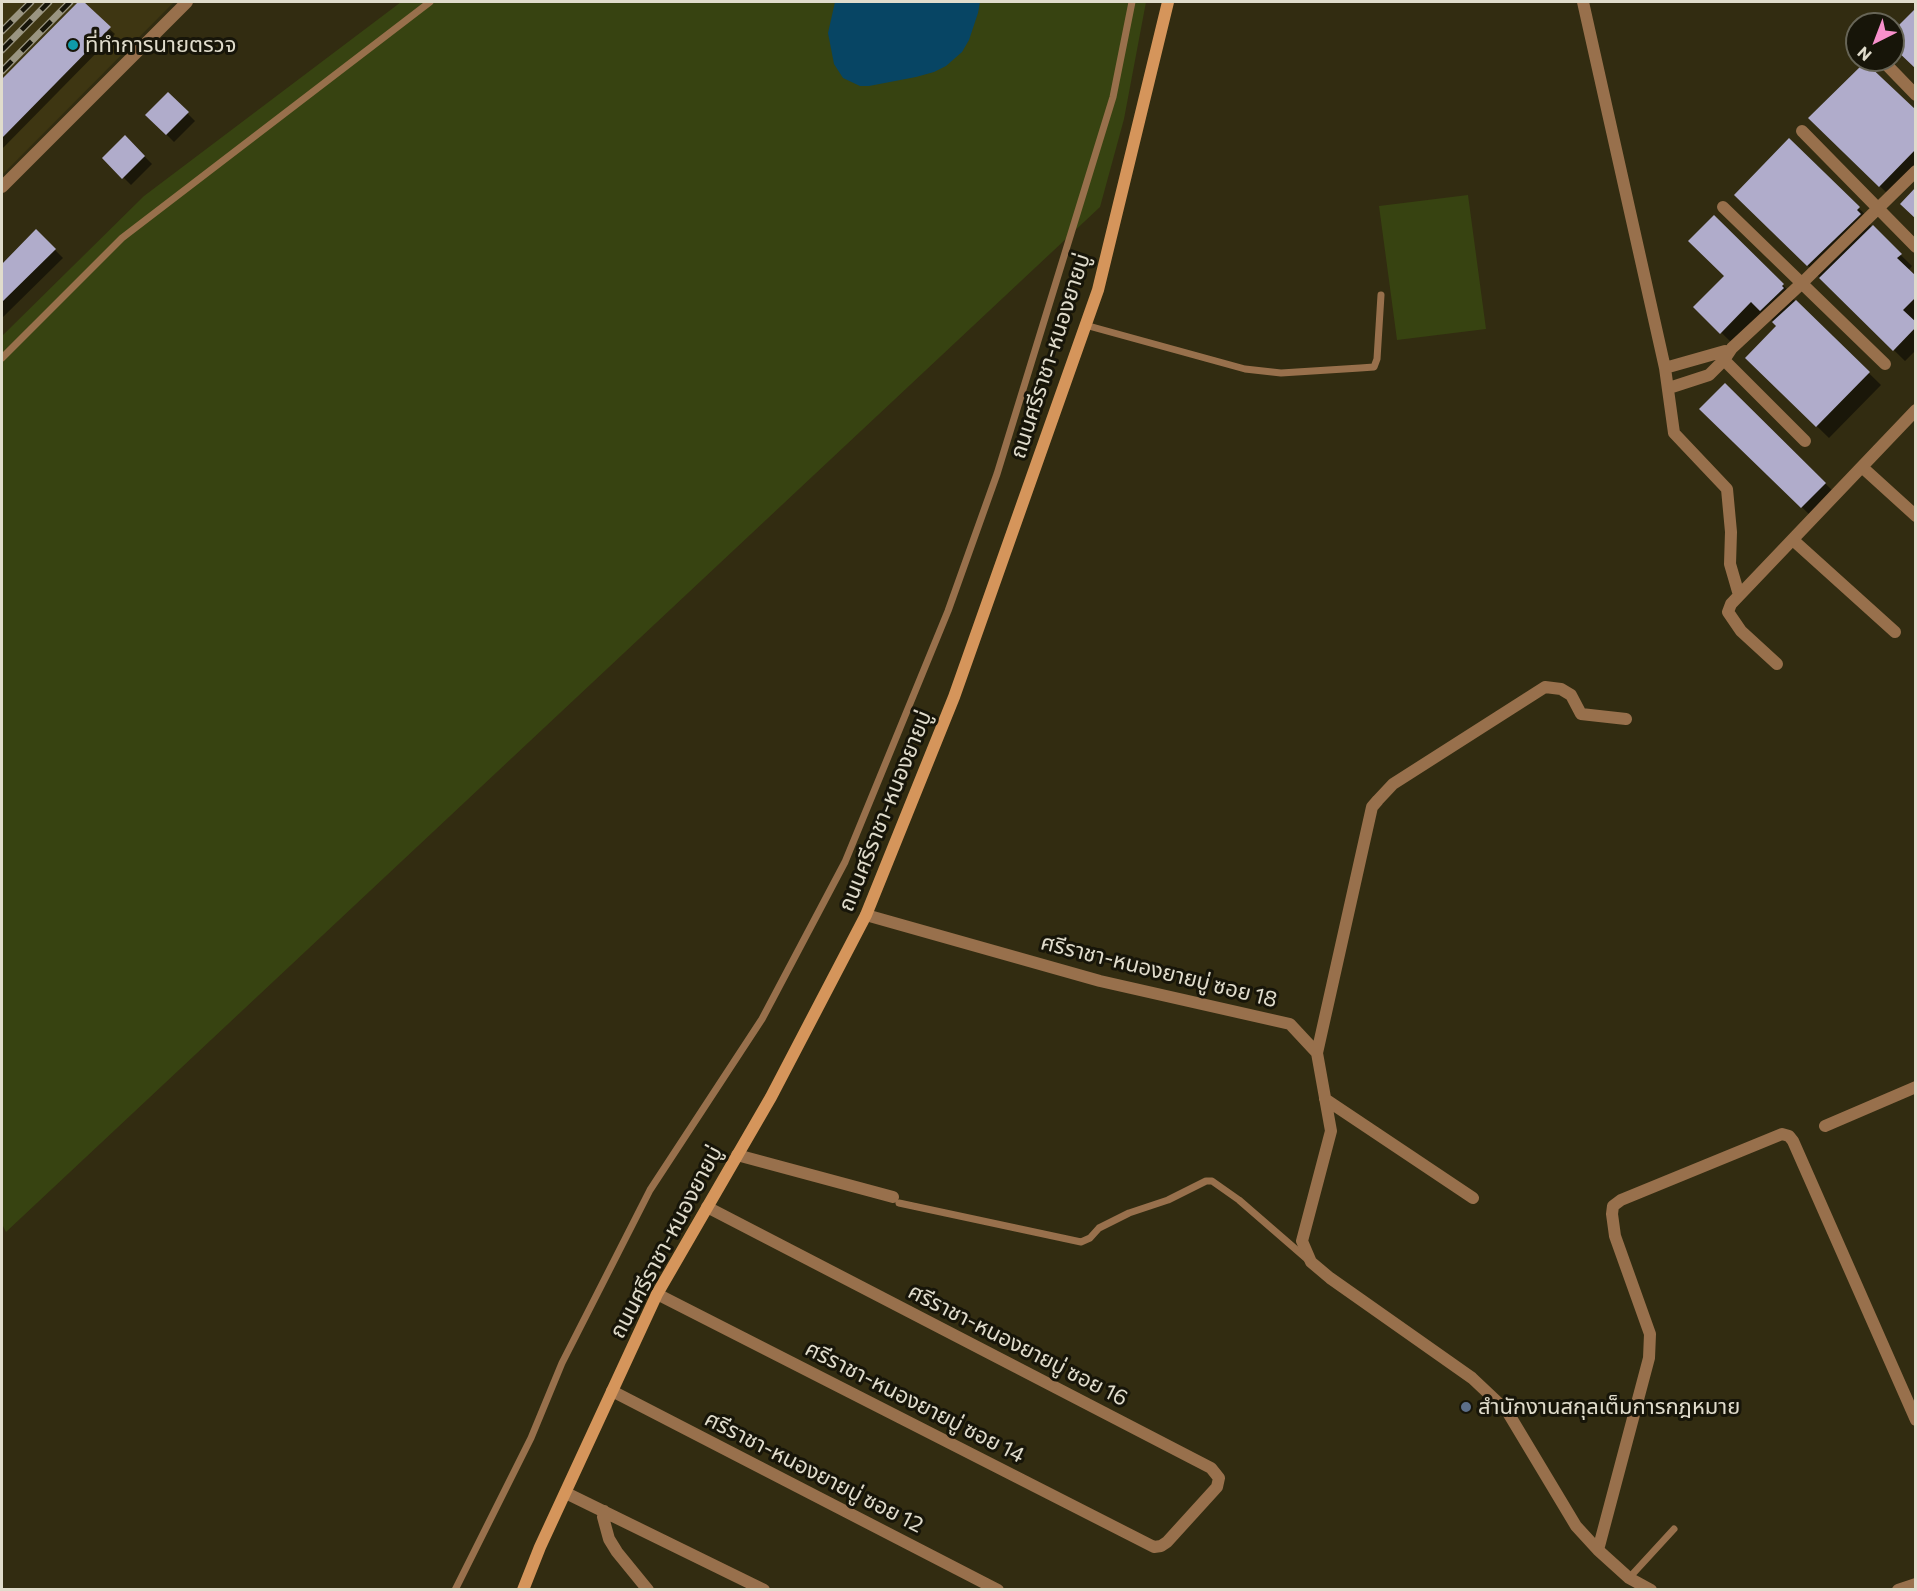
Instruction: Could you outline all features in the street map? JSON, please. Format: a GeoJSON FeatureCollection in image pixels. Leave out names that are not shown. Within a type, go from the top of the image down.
{"type":"FeatureCollection","features":[{"type":"Feature","properties":{"kind":"main road","name":"ถนนศรีราชา-หนองยายบู่"},"geometry":{"type":"LineString","coordinates":[[523,1590],[657,1294],[771,1096],[866,915],[954,697],[1098,290],[1168,2]]}},
{"type":"Feature","properties":{"kind":"street"},"geometry":{"type":"LineString","coordinates":[[2,187],[187,2]]}},
{"type":"Feature","properties":{"kind":"street"},"geometry":{"type":"LineString","coordinates":[[1583,2],[1665,368],[1674,433],[1727,489],[1731,532],[1730,564],[1739,595]]}},
{"type":"Feature","properties":{"kind":"street"},"geometry":{"type":"LineString","coordinates":[[1894,72],[1916,94]]}},
{"type":"Feature","properties":{"kind":"street"},"geometry":{"type":"LineString","coordinates":[[1802,131],[1916,247]]}},
{"type":"Feature","properties":{"kind":"street"},"geometry":{"type":"LineString","coordinates":[[1669,388],[1709,375],[1721,357],[1802,283],[1916,171]]}},
{"type":"Feature","properties":{"kind":"street"},"geometry":{"type":"LineString","coordinates":[[1723,207],[1885,364]]}},
{"type":"Feature","properties":{"kind":"street"},"geometry":{"type":"LineString","coordinates":[[1665,368],[1721,357]]}},
{"type":"Feature","properties":{"kind":"street"},"geometry":{"type":"LineString","coordinates":[[1721,357],[1805,441]]}},
{"type":"Feature","properties":{"kind":"street"},"geometry":{"type":"LineString","coordinates":[[1777,664],[1741,631],[1728,612],[1739,595],[1916,410]]}},
{"type":"Feature","properties":{"kind":"street"},"geometry":{"type":"LineString","coordinates":[[1862,467],[1916,516]]}},
{"type":"Feature","properties":{"kind":"street"},"geometry":{"type":"LineString","coordinates":[[1793,540],[1895,632]]}},
{"type":"Feature","properties":{"kind":"street"},"geometry":{"type":"LineString","coordinates":[[1626,719],[1581,714],[1571,695],[1561,689],[1545,687],[1393,784],[1372,807],[1317,1053],[1330,1131],[1302,1241],[1311,1262],[1330,1278],[1472,1378],[1507,1411],[1576,1526],[1629,1578],[1651,1590]]}},
{"type":"Feature","properties":{"kind":"street","name":"ศรีราชา-หนองยายบู่ ซอย 18"},"geometry":{"type":"LineString","coordinates":[[866,915],[1100,981],[1290,1024],[1317,1053]]}},
{"type":"Feature","properties":{"kind":"street"},"geometry":{"type":"LineString","coordinates":[[1825,1126],[1916,1087]]}},
{"type":"Feature","properties":{"kind":"street"},"geometry":{"type":"LineString","coordinates":[[1325,1099],[1473,1198]]}},
{"type":"Feature","properties":{"kind":"street"},"geometry":{"type":"LineString","coordinates":[[1598,1550],[1649,1358],[1650,1334],[1615,1236],[1613,1206],[1621,1200],[1782,1134],[1789,1136],[1792,1141],[1916,1420]]}},
{"type":"Feature","properties":{"kind":"street"},"geometry":{"type":"LineString","coordinates":[[737,1155],[896,1200]]}},
{"type":"Feature","properties":{"kind":"street","name":"ศรีราชา-หนองยายบู่ ซอย 16"},"geometry":{"type":"LineString","coordinates":[[707,1207],[1215,1472],[1220,1481],[1217,1487],[1167,1542],[1154,1547]]}},
{"type":"Feature","properties":{"kind":"street","name":"ศรีราชา-หนองยายบู่ ซอย 14"},"geometry":{"type":"LineString","coordinates":[[657,1294],[1154,1547]]}},
{"type":"Feature","properties":{"kind":"street","name":"ศรีราชา-หนองยายบู่ ซอย 12"},"geometry":{"type":"LineString","coordinates":[[612,1391],[998,1590]]}},
{"type":"Feature","properties":{"kind":"street"},"geometry":{"type":"LineString","coordinates":[[566,1493],[764,1590]]}},
{"type":"Feature","properties":{"kind":"street"},"geometry":{"type":"LineString","coordinates":[[604,1511],[603,1517],[609,1539],[648,1590]]}},
{"type":"Feature","properties":{"kind":"street"},"geometry":{"type":"LineString","coordinates":[[1898,1590],[1916,1584]]}},
{"type":"Feature","properties":{"kind":"lane"},"geometry":{"type":"LineString","coordinates":[[2,358],[122,238],[430,2]]}},
{"type":"Feature","properties":{"kind":"lane"},"geometry":{"type":"LineString","coordinates":[[455,1590],[531,1438],[562,1363],[650,1190],[762,1019],[845,862],[948,611],[997,474],[1113,97],[1132,2]]}},
{"type":"Feature","properties":{"kind":"lane"},"geometry":{"type":"LineString","coordinates":[[1085,325],[1245,369],[1281,373],[1367,368],[1374,367],[1377,359],[1381,295]]}},
{"type":"Feature","properties":{"kind":"lane"},"geometry":{"type":"LineString","coordinates":[[896,1200],[1081,1242],[1090,1238],[1099,1228],[1129,1213],[1168,1200],[1206,1181],[1212,1181],[1239,1200],[1311,1262]]}},
{"type":"Feature","properties":{"kind":"lane"},"geometry":{"type":"LineString","coordinates":[[1629,1578],[1674,1529]]}},
{"type":"Feature","properties":{"kind":"shaded area"},"geometry":{"type":"Polygon","coordinates":[[[2,2],[174,2],[2,175],[2,2]]]}},
{"type":"Feature","properties":{"kind":"green space"},"geometry":{"type":"Polygon","coordinates":[[[401,2],[1146,2],[1124,119],[1100,207],[6,1232],[2,1224],[2,336],[144,196],[401,2]]]}},
{"type":"Feature","properties":{"kind":"green space"},"geometry":{"type":"Polygon","coordinates":[[[1468,195],[1486,329],[1397,340],[1379,206],[1468,195]]]}},
{"type":"Feature","properties":{"kind":"water"},"geometry":{"type":"Polygon","coordinates":[[[835,2],[980,2],[969,40],[962,52],[946,66],[916,77],[860,86],[843,78],[834,64],[828,33],[835,2]]]}},
{"type":"Feature","properties":{"kind":"building"},"geometry":{"type":"Polygon","coordinates":[[[78,2],[84,2],[111,27],[2,138],[2,79],[78,2]]]}},
{"type":"Feature","properties":{"kind":"building"},"geometry":{"type":"Polygon","coordinates":[[[1916,8],[1916,69],[1905,58],[1905,19],[1916,8]]]}},
{"type":"Feature","properties":{"kind":"building"},"geometry":{"type":"Polygon","coordinates":[[[1855,72],[1876,72],[1916,110],[1916,149],[1879,187],[1808,118],[1855,72]]]}},
{"type":"Feature","properties":{"kind":"building"},"geometry":{"type":"Polygon","coordinates":[[[168,92],[189,112],[166,135],[145,115],[168,92]]]}},
{"type":"Feature","properties":{"kind":"building"},"geometry":{"type":"Polygon","coordinates":[[[125,135],[145,156],[122,179],[102,158],[125,135]]]}},
{"type":"Feature","properties":{"kind":"building"},"geometry":{"type":"Polygon","coordinates":[[[1789,138],[1860,207],[1857,210],[1861,214],[1807,266],[1734,195],[1789,138]]]}},
{"type":"Feature","properties":{"kind":"building"},"geometry":{"type":"Polygon","coordinates":[[[1916,187],[1916,219],[1900,204],[1916,187]]]}},
{"type":"Feature","properties":{"kind":"building"},"geometry":{"type":"Polygon","coordinates":[[[1714,215],[1784,284],[1782,286],[1784,288],[1760,311],[1751,302],[1720,334],[1693,307],[1724,276],[1688,241],[1714,215]]]}},
{"type":"Feature","properties":{"kind":"building"},"geometry":{"type":"Polygon","coordinates":[[[1873,225],[1902,254],[1897,258],[1916,276],[1916,297],[1903,310],[1916,322],[1916,327],[1893,351],[1819,278],[1873,225]]]}},
{"type":"Feature","properties":{"kind":"building"},"geometry":{"type":"Polygon","coordinates":[[[36,229],[56,249],[2,302],[2,264],[36,229]]]}},
{"type":"Feature","properties":{"kind":"building"},"geometry":{"type":"Polygon","coordinates":[[[1796,300],[1870,372],[1816,427],[1745,358],[1776,326],[1772,322],[1796,300]]]}},
{"type":"Feature","properties":{"kind":"building"},"geometry":{"type":"Polygon","coordinates":[[[1725,383],[1826,483],[1801,508],[1699,409],[1725,383]]]}},
{"type":"Feature","properties":{"kind":"railway"},"geometry":{"type":"LineString","coordinates":[[2,31],[31,2]]}},
{"type":"Feature","properties":{"kind":"railway"},"geometry":{"type":"LineString","coordinates":[[2,50],[49,2]]}},
{"type":"Feature","properties":{"kind":"railway"},"geometry":{"type":"LineString","coordinates":[[2,71],[70,2]]}},
{"type":"Feature","properties":{"kind":"place","name":"ที่ทำการนายตรวจ"},"geometry":{"type":"Point","coordinates":[73,45]}},
{"type":"Feature","properties":{"kind":"place","name":"สำนักงานสกุลเต็มการกฎหมาย"},"geometry":{"type":"Point","coordinates":[1466,1407]}}]}
